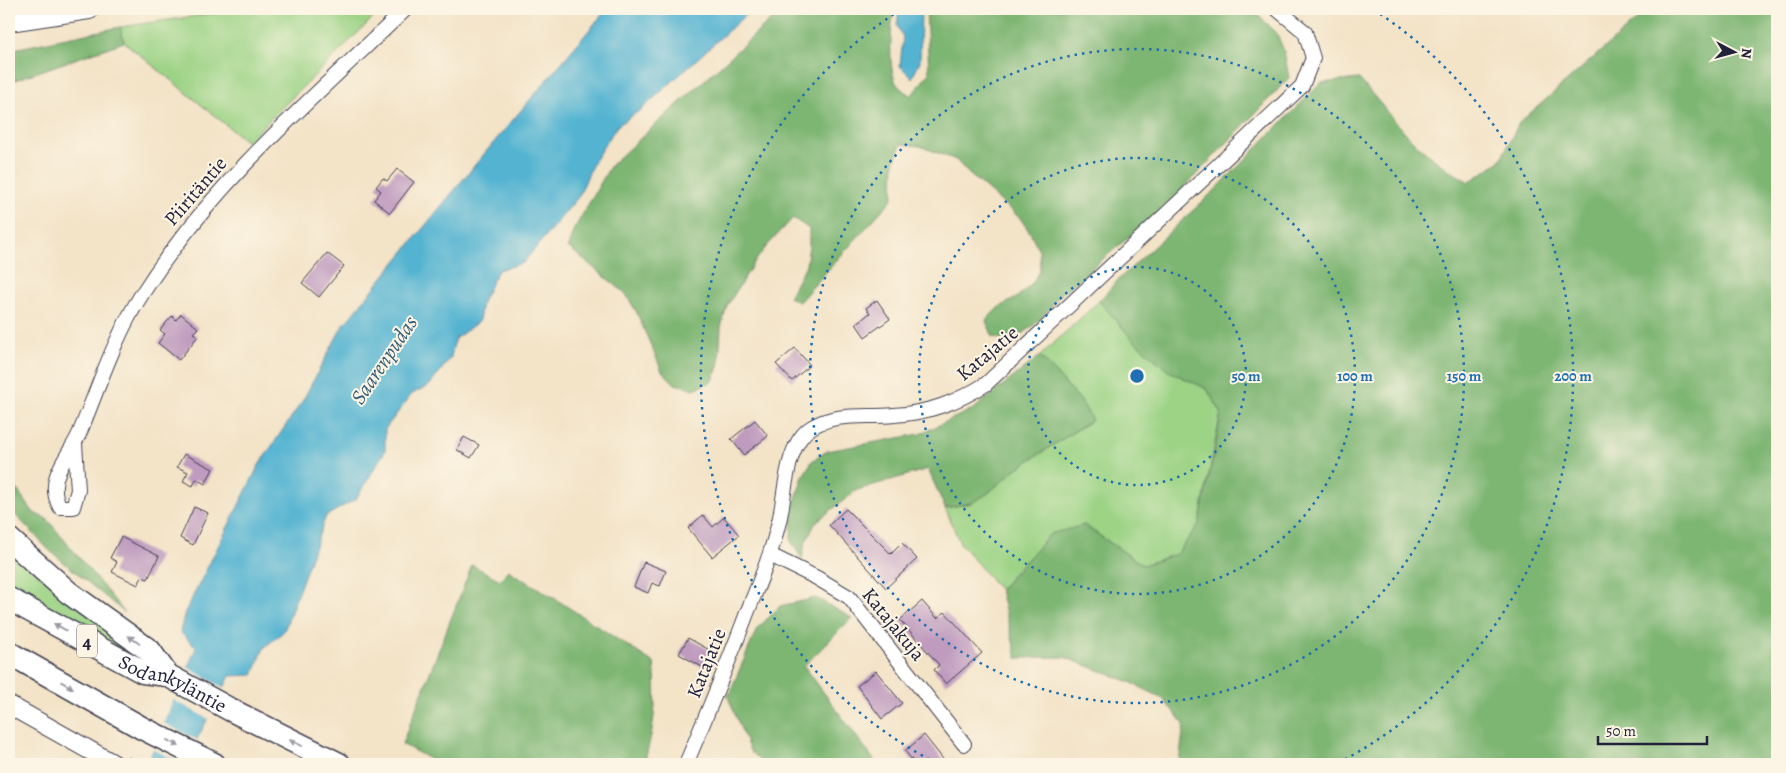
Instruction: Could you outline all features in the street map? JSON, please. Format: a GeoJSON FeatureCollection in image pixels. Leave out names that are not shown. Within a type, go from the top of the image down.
{"type":"FeatureCollection","features":[{"type":"Feature","properties":{"kind":"highway"},"geometry":{"type":"LineString","coordinates":[[9,539],[68,592],[150,651],[167,675]]}},
{"type":"Feature","properties":{"kind":"highway","name":"Sodankyläntie"},"geometry":{"type":"LineString","coordinates":[[9,599],[143,672],[167,675],[231,710],[340,764]]}},
{"type":"Feature","properties":{"kind":"highway","name":"4"},"geometry":{"type":"LineString","coordinates":[[9,653],[142,728],[208,762]]}},
{"type":"Feature","properties":{"kind":"main road"},"geometry":{"type":"LineString","coordinates":[[9,21],[89,9]]}},
{"type":"Feature","properties":{"kind":"street","name":"Piiritäntie"},"geometry":{"type":"LineString","coordinates":[[75,444],[120,333],[141,295],[174,246],[211,201],[270,138],[406,9]]}},
{"type":"Feature","properties":{"kind":"street","name":"Katajatie"},"geometry":{"type":"LineString","coordinates":[[686,764],[770,555],[780,518],[790,463],[797,440],[812,427],[837,417],[896,415],[935,408],[964,398],[986,384],[1302,86],[1314,58],[1305,32],[1277,9]]}},
{"type":"Feature","properties":{"kind":"street","name":"Katajakuja"},"geometry":{"type":"LineString","coordinates":[[770,555],[817,578],[848,597],[964,744]]}},
{"type":"Feature","properties":{"kind":"street"},"geometry":{"type":"LineString","coordinates":[[11,711],[120,760]]}},
{"type":"Feature","properties":{"kind":"path"},"geometry":{"type":"LineString","coordinates":[[120,760],[141,764]]}},
{"type":"Feature","properties":{"kind":"green space"},"geometry":{"type":"Polygon","coordinates":[[[245,9],[382,9],[247,142],[124,42],[120,27],[245,9]]]}},
{"type":"Feature","properties":{"kind":"green space"},"geometry":{"type":"Polygon","coordinates":[[[783,9],[893,9],[891,46],[893,75],[897,85],[911,96],[929,73],[926,9],[1251,9],[1276,32],[1284,51],[1289,78],[1170,202],[1057,298],[1042,317],[1031,327],[1011,341],[993,337],[986,320],[998,308],[1016,298],[1032,284],[1040,269],[1039,250],[1031,234],[1020,218],[968,173],[956,160],[920,146],[901,144],[894,162],[893,198],[799,302],[789,297],[806,265],[809,229],[793,218],[766,247],[727,306],[721,327],[719,363],[713,381],[694,389],[675,384],[662,371],[636,311],[625,293],[568,247],[573,231],[611,165],[783,9]]]}},
{"type":"Feature","properties":{"kind":"green space"},"geometry":{"type":"Polygon","coordinates":[[[1649,9],[1777,9],[1777,764],[1179,764],[1184,724],[1162,698],[1130,682],[1064,657],[1017,658],[1000,590],[1050,534],[1084,525],[1143,565],[1177,554],[1199,524],[1221,412],[1207,389],[1167,370],[1133,340],[1099,301],[1118,280],[1214,191],[1321,83],[1359,79],[1423,151],[1469,182],[1500,161],[1519,123],[1649,9]]]}},
{"type":"Feature","properties":{"kind":"green space"},"geometry":{"type":"Polygon","coordinates":[[[120,27],[124,42],[9,82],[9,50],[120,27]]]}},
{"type":"Feature","properties":{"kind":"green space"},"geometry":{"type":"Polygon","coordinates":[[[1099,301],[1167,370],[1207,389],[1221,412],[1199,524],[1177,554],[1143,565],[1084,525],[1021,564],[1000,590],[960,543],[945,508],[971,503],[987,494],[1016,469],[1092,420],[1081,401],[1040,356],[1099,301]]]}},
{"type":"Feature","properties":{"kind":"green space"},"geometry":{"type":"Polygon","coordinates":[[[1040,356],[1081,401],[1092,420],[1016,469],[987,494],[971,503],[945,508],[928,469],[857,490],[816,522],[805,543],[802,559],[791,541],[792,511],[803,476],[812,461],[827,451],[920,434],[975,408],[1040,356]]]}},
{"type":"Feature","properties":{"kind":"green space"},"geometry":{"type":"Polygon","coordinates":[[[9,474],[13,484],[34,513],[47,519],[125,613],[49,550],[9,508],[9,474]]]}},
{"type":"Feature","properties":{"kind":"green space"},"geometry":{"type":"Polygon","coordinates":[[[9,551],[126,642],[120,652],[9,589],[9,551]]]}},
{"type":"Feature","properties":{"kind":"green space"},"geometry":{"type":"Polygon","coordinates":[[[472,565],[500,580],[508,570],[654,663],[656,689],[654,714],[644,764],[439,764],[402,744],[472,565]]]}},
{"type":"Feature","properties":{"kind":"green space"},"geometry":{"type":"Polygon","coordinates":[[[816,598],[852,618],[804,666],[877,764],[763,764],[750,751],[728,697],[757,629],[780,606],[816,598]]]}},
{"type":"Feature","properties":{"kind":"water","name":"Saarenpudas"},"geometry":{"type":"Polygon","coordinates":[[[607,9],[752,9],[642,109],[617,126],[594,161],[579,196],[523,263],[498,270],[482,302],[479,321],[455,339],[451,357],[430,385],[412,394],[385,429],[385,451],[356,499],[326,516],[284,631],[264,648],[253,675],[230,676],[184,764],[147,764],[196,648],[180,632],[185,612],[259,465],[303,400],[342,327],[484,154],[607,9]]]}},
{"type":"Feature","properties":{"kind":"water"},"geometry":{"type":"Polygon","coordinates":[[[899,9],[921,9],[920,61],[912,78],[900,66],[903,37],[897,26],[899,9]]]}},
{"type":"Feature","properties":{"kind":"pier"},"geometry":{"type":"Polygon","coordinates":[[[185,666],[226,689],[210,720],[172,699],[185,666]]]}},
{"type":"Feature","properties":{"kind":"pier"},"geometry":{"type":"Polygon","coordinates":[[[162,722],[199,741],[187,764],[183,764],[151,748],[162,722]]]}},
{"type":"Feature","properties":{"kind":"building"},"geometry":{"type":"Polygon","coordinates":[[[397,169],[414,182],[390,213],[374,200],[381,191],[376,187],[383,178],[387,181],[397,169]]]}},
{"type":"Feature","properties":{"kind":"building"},"geometry":{"type":"Polygon","coordinates":[[[327,253],[344,266],[319,297],[302,283],[327,253]]]}},
{"type":"Feature","properties":{"kind":"building"},"geometry":{"type":"Polygon","coordinates":[[[877,300],[890,319],[865,337],[856,324],[870,313],[866,308],[877,300]]]}},
{"type":"Feature","properties":{"kind":"building"},"geometry":{"type":"Polygon","coordinates":[[[181,314],[198,328],[193,333],[198,336],[179,360],[158,343],[165,334],[160,330],[172,316],[176,320],[181,314]]]}},
{"type":"Feature","properties":{"kind":"building"},"geometry":{"type":"Polygon","coordinates":[[[795,348],[810,365],[792,381],[776,364],[795,348]]]}},
{"type":"Feature","properties":{"kind":"building"},"geometry":{"type":"Polygon","coordinates":[[[755,420],[768,436],[744,455],[731,439],[755,420]]]}},
{"type":"Feature","properties":{"kind":"building"},"geometry":{"type":"Polygon","coordinates":[[[464,437],[479,445],[471,458],[457,450],[464,437]]]}},
{"type":"Feature","properties":{"kind":"building"},"geometry":{"type":"Polygon","coordinates":[[[184,454],[213,469],[205,484],[196,479],[193,486],[183,481],[188,472],[177,467],[184,454]]]}},
{"type":"Feature","properties":{"kind":"building"},"geometry":{"type":"Polygon","coordinates":[[[194,507],[208,513],[193,545],[180,538],[194,507]]]}},
{"type":"Feature","properties":{"kind":"building"},"geometry":{"type":"Polygon","coordinates":[[[846,509],[891,554],[902,543],[917,559],[886,588],[829,525],[846,509]]]}},
{"type":"Feature","properties":{"kind":"building"},"geometry":{"type":"Polygon","coordinates":[[[703,515],[713,527],[724,517],[739,535],[712,557],[688,528],[703,515]]]}},
{"type":"Feature","properties":{"kind":"building"},"geometry":{"type":"Polygon","coordinates":[[[121,537],[159,556],[148,579],[142,577],[138,585],[112,572],[117,562],[110,558],[121,537]]]}},
{"type":"Feature","properties":{"kind":"building"},"geometry":{"type":"Polygon","coordinates":[[[644,562],[666,571],[660,586],[652,583],[648,593],[634,587],[644,562]]]}},
{"type":"Feature","properties":{"kind":"building"},"geometry":{"type":"Polygon","coordinates":[[[922,601],[937,618],[945,612],[982,653],[946,684],[934,670],[939,665],[900,620],[922,601]]]}},
{"type":"Feature","properties":{"kind":"building"},"geometry":{"type":"Polygon","coordinates":[[[688,638],[713,652],[704,668],[679,654],[688,638]]]}},
{"type":"Feature","properties":{"kind":"building"},"geometry":{"type":"Polygon","coordinates":[[[876,671],[902,703],[882,719],[857,686],[876,671]]]}},
{"type":"Feature","properties":{"kind":"building"},"geometry":{"type":"Polygon","coordinates":[[[924,735],[947,764],[915,764],[905,751],[924,735]]]}}]}
